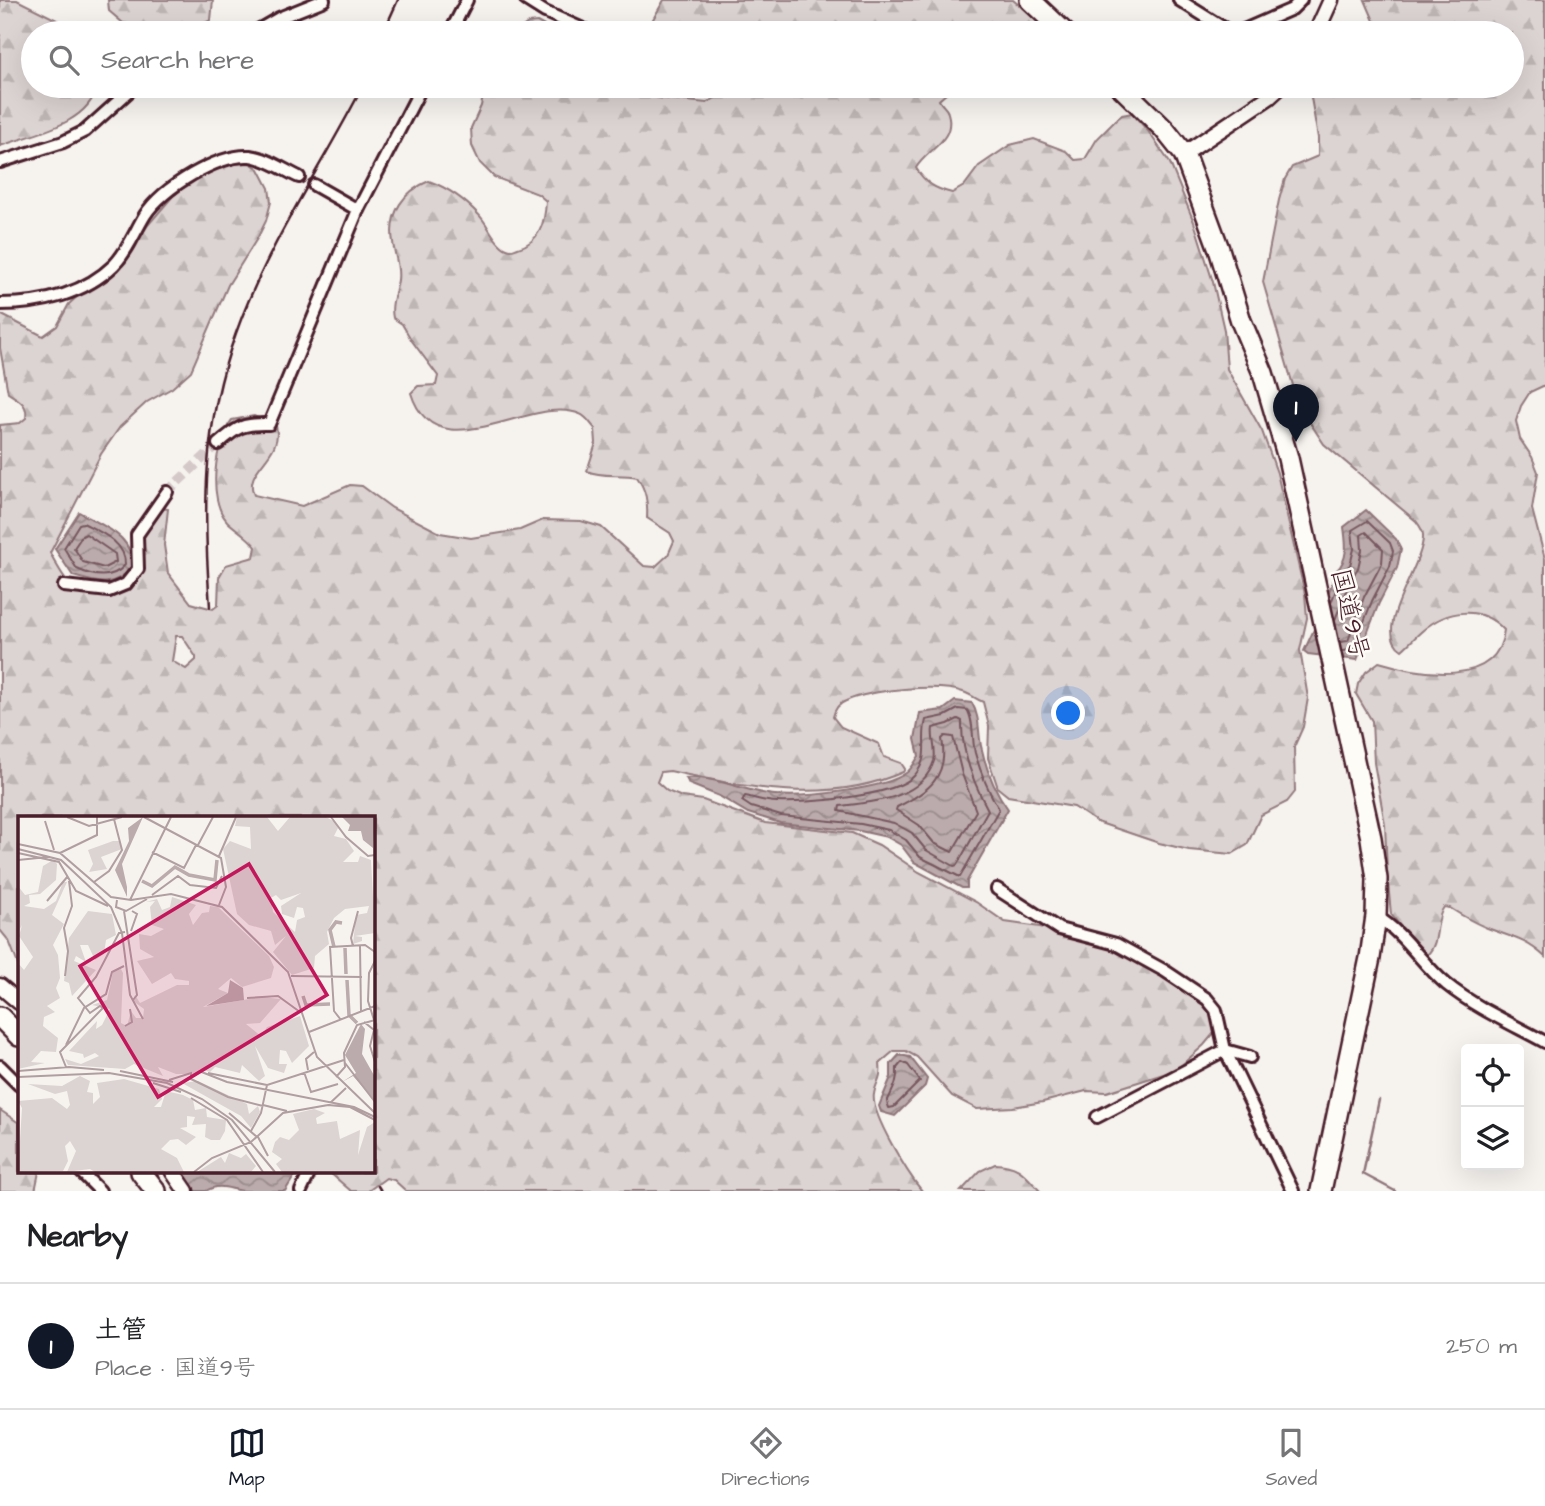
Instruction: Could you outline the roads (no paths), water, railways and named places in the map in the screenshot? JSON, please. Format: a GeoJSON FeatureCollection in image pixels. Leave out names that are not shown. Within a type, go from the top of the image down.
{"type":"FeatureCollection","features":[{"type":"Feature","properties":{"kind":"highway"},"geometry":{"type":"LineString","coordinates":[[1030,0],[1052,21]]}},
{"type":"Feature","properties":{"kind":"highway","name":"国道9号"},"geometry":{"type":"LineString","coordinates":[[1132,98],[1184,153],[1241,321],[1262,373],[1288,458],[1371,838],[1377,879],[1376,916],[1370,958],[1321,1191]]}},
{"type":"Feature","properties":{"kind":"highway"},"geometry":{"type":"LineString","coordinates":[[0,1017],[18,1035]]}},
{"type":"Feature","properties":{"kind":"highway"},"geometry":{"type":"LineString","coordinates":[[143,1174],[156,1191]]}},
{"type":"Feature","properties":{"kind":"main road"},"geometry":{"type":"LineString","coordinates":[[1321,21],[1331,0]]}},
{"type":"Feature","properties":{"kind":"main road"},"geometry":{"type":"LineString","coordinates":[[1184,153],[1267,98]]}},
{"type":"Feature","properties":{"kind":"main road"},"geometry":{"type":"LineString","coordinates":[[0,986],[18,1001]]}},
{"type":"Feature","properties":{"kind":"main road"},"geometry":{"type":"LineString","coordinates":[[174,1174],[186,1191]]}},
{"type":"Feature","properties":{"kind":"street"},"geometry":{"type":"LineString","coordinates":[[274,21],[324,0]]}},
{"type":"Feature","properties":{"kind":"street"},"geometry":{"type":"LineString","coordinates":[[456,21],[467,0]]}},
{"type":"Feature","properties":{"kind":"street"},"geometry":{"type":"LineString","coordinates":[[526,0],[565,21]]}},
{"type":"Feature","properties":{"kind":"street"},"geometry":{"type":"LineString","coordinates":[[1179,0],[1212,21]]}},
{"type":"Feature","properties":{"kind":"street"},"geometry":{"type":"LineString","coordinates":[[1264,21],[1292,9],[1301,0]]}},
{"type":"Feature","properties":{"kind":"street"},"geometry":{"type":"LineString","coordinates":[[0,162],[63,142],[85,131],[122,98]]}},
{"type":"Feature","properties":{"kind":"street"},"geometry":{"type":"LineString","coordinates":[[218,444],[233,430],[248,423],[269,424],[358,210],[416,98]]}},
{"type":"Feature","properties":{"kind":"street"},"geometry":{"type":"LineString","coordinates":[[0,304],[47,300],[65,295],[105,273],[126,250],[153,204],[176,184],[214,165],[251,156],[299,177]]}},
{"type":"Feature","properties":{"kind":"street"},"geometry":{"type":"LineString","coordinates":[[314,185],[358,210]]}},
{"type":"Feature","properties":{"kind":"street"},"geometry":{"type":"LineString","coordinates":[[64,586],[109,591],[126,584],[138,569],[137,535],[167,492]]}},
{"type":"Feature","properties":{"kind":"street"},"geometry":{"type":"LineString","coordinates":[[997,889],[1059,929],[1116,944],[1200,993],[1216,1010],[1226,1050],[1293,1191]]}},
{"type":"Feature","properties":{"kind":"street"},"geometry":{"type":"LineString","coordinates":[[1376,916],[1390,925],[1449,986],[1545,1042]]}},
{"type":"Feature","properties":{"kind":"street"},"geometry":{"type":"LineString","coordinates":[[1097,1117],[1226,1050],[1250,1057]]}},
{"type":"Feature","properties":{"kind":"street"},"geometry":{"type":"LineString","coordinates":[[0,1066],[18,1083]]}},
{"type":"Feature","properties":{"kind":"street"},"geometry":{"type":"LineString","coordinates":[[83,1174],[100,1191]]}},
{"type":"Feature","properties":{"kind":"street"},"geometry":{"type":"LineString","coordinates":[[301,1191],[309,1174]]}},
{"type":"Feature","properties":{"kind":"water"},"geometry":{"type":"Polygon","coordinates":[[[1366,510],[1396,539],[1401,549],[1397,568],[1379,603],[1357,660],[1308,654],[1304,651],[1345,555],[1344,527],[1366,510]]]}},
{"type":"Feature","properties":{"kind":"water"},"geometry":{"type":"Polygon","coordinates":[[[79,512],[116,533],[123,540],[128,547],[132,568],[125,575],[111,582],[90,581],[73,576],[55,549],[79,512]]]}},
{"type":"Feature","properties":{"kind":"water"},"geometry":{"type":"Polygon","coordinates":[[[955,701],[972,703],[988,771],[1008,809],[967,881],[967,888],[962,888],[914,862],[901,845],[887,837],[860,831],[780,823],[748,813],[719,796],[689,784],[686,778],[708,779],[788,796],[823,794],[881,784],[906,773],[919,756],[915,739],[920,713],[943,710],[955,701]]]}},
{"type":"Feature","properties":{"kind":"water"},"geometry":{"type":"Polygon","coordinates":[[[899,1055],[910,1057],[927,1079],[925,1086],[895,1116],[881,1112],[879,1106],[891,1077],[891,1064],[899,1055]]]}},
{"type":"Feature","properties":{"kind":"water"},"geometry":{"type":"Polygon","coordinates":[[[182,1174],[296,1174],[285,1191],[244,1191],[221,1187],[194,1191],[182,1174]]]}},
{"type":"Feature","properties":{"kind":"waterway"},"geometry":{"type":"LineString","coordinates":[[1379,1100],[1363,1174],[1395,1191]]}},
{"type":"Feature","properties":{"kind":"tunnel"},"geometry":{"type":"LineString","coordinates":[[167,492],[218,444]]}},
{"type":"Feature","properties":{"kind":"railway"},"geometry":{"type":"LineString","coordinates":[[388,21],[398,0]]}},
{"type":"Feature","properties":{"kind":"railway"},"geometry":{"type":"LineString","coordinates":[[210,607],[206,536],[208,468],[211,435],[225,367],[263,269],[357,98]]}},
{"type":"Feature","properties":{"kind":"railway"},"geometry":{"type":"LineString","coordinates":[[378,1186],[381,1191]]}},
{"type":"Feature","properties":{"kind":"place","name":"土管"},"geometry":{"type":"Point","coordinates":[1296,442]}}]}
